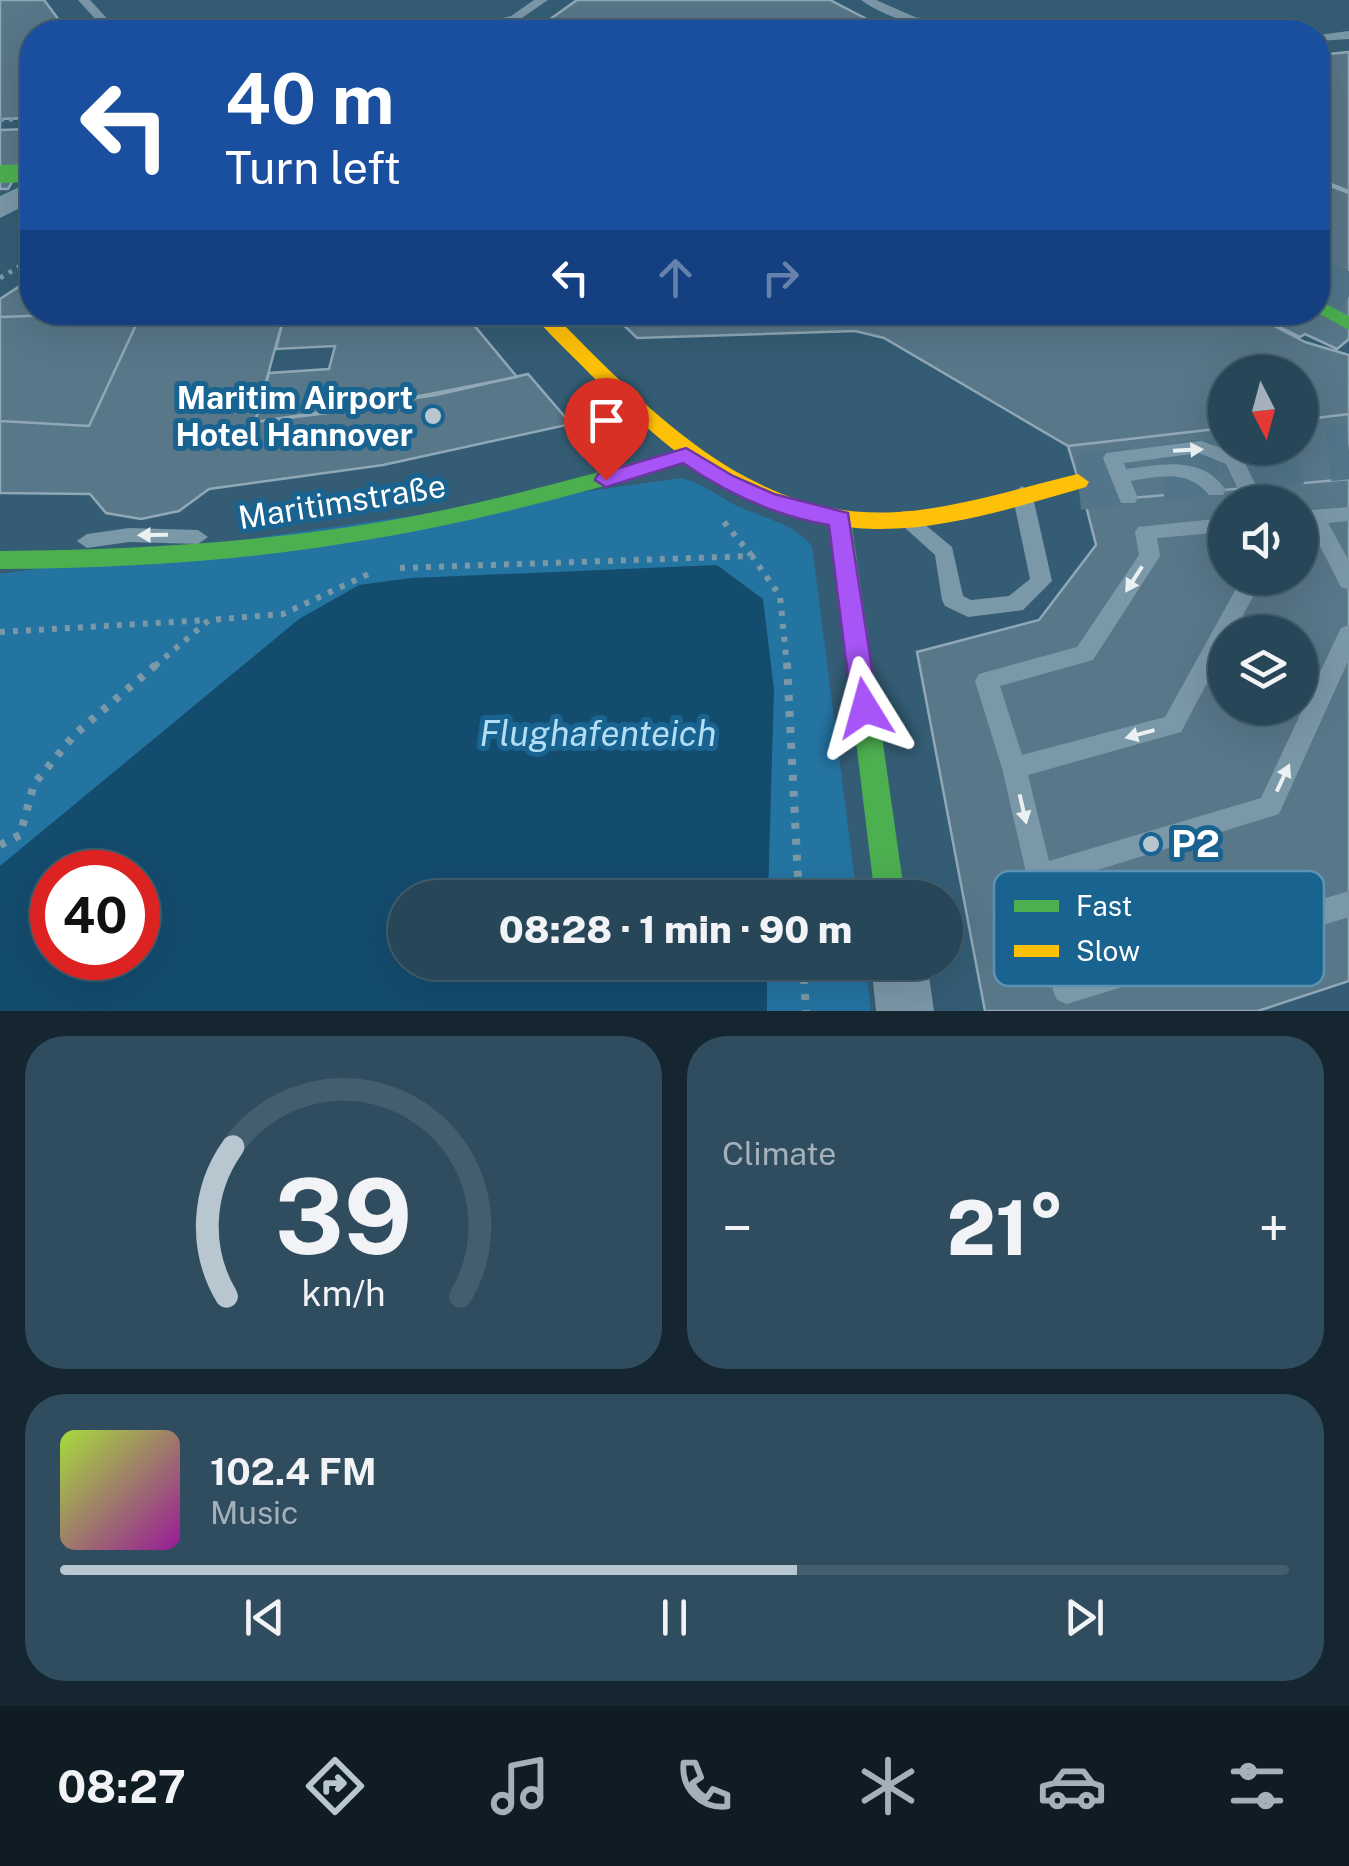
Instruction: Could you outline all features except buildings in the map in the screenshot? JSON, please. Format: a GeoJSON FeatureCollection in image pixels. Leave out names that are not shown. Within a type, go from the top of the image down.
{"type":"FeatureCollection","features":[{"type":"Feature","properties":{"kind":"street"},"geometry":{"type":"LineString","coordinates":[[0,209],[20,191]]}},
{"type":"Feature","properties":{"kind":"street"},"geometry":{"type":"LineString","coordinates":[[553,325],[686,455],[726,482],[804,513],[840,518],[904,518],[1078,482]]}},
{"type":"Feature","properties":{"kind":"street","name":"Maritimstraße"},"geometry":{"type":"LineString","coordinates":[[10,561],[124,560],[248,550],[460,517],[686,455]]}},
{"type":"Feature","properties":{"kind":"street"},"geometry":{"type":"LineString","coordinates":[[840,518],[888,880]]}},
{"type":"Feature","properties":{"kind":"street"},"geometry":{"type":"LineString","coordinates":[[902,980],[906,1011]]}},
{"type":"Feature","properties":{"kind":"lane"},"geometry":{"type":"LineString","coordinates":[[84,0],[101,20]]}},
{"type":"Feature","properties":{"kind":"lane"},"geometry":{"type":"LineString","coordinates":[[508,20],[542,0]]}},
{"type":"Feature","properties":{"kind":"lane"},"geometry":{"type":"LineString","coordinates":[[867,0],[912,20]]}},
{"type":"Feature","properties":{"kind":"lane"},"geometry":{"type":"LineString","coordinates":[[1128,498],[1113,458],[1201,447],[1234,460],[1246,485]]}},
{"type":"Feature","properties":{"kind":"lane"},"geometry":{"type":"LineString","coordinates":[[1119,476],[1189,468],[1208,476],[1213,485]]}},
{"type":"Feature","properties":{"kind":"lane"},"geometry":{"type":"LineString","coordinates":[[904,518],[945,552],[954,600],[968,609],[1015,604],[1041,582],[1022,493]]}},
{"type":"Feature","properties":{"kind":"lane"},"geometry":{"type":"LineString","coordinates":[[1318,517],[1349,514]]}},
{"type":"Feature","properties":{"kind":"lane"},"geometry":{"type":"LineString","coordinates":[[1037,871],[1014,768],[987,680],[1086,654],[1150,556],[1145,532],[1208,526]]}},
{"type":"Feature","properties":{"kind":"lane"},"geometry":{"type":"LineString","coordinates":[[1318,533],[1349,581]]}},
{"type":"Feature","properties":{"kind":"lane"},"geometry":{"type":"LineString","coordinates":[[1014,768],[1173,724],[1243,595]]}},
{"type":"Feature","properties":{"kind":"lane"},"geometry":{"type":"LineString","coordinates":[[1055,871],[1270,806],[1349,634]]}},
{"type":"Feature","properties":{"kind":"lane"},"geometry":{"type":"LineString","coordinates":[[1324,912],[1349,904]]}},
{"type":"Feature","properties":{"kind":"path"},"geometry":{"type":"LineString","coordinates":[[398,568],[752,556],[780,596],[789,688],[798,880]]}},
{"type":"Feature","properties":{"kind":"path"},"geometry":{"type":"LineString","coordinates":[[0,632],[283,614],[379,569]]}},
{"type":"Feature","properties":{"kind":"path"},"geometry":{"type":"LineString","coordinates":[[0,845],[20,835],[34,784],[75,734],[208,620]]}},
{"type":"Feature","properties":{"kind":"path"},"geometry":{"type":"LineString","coordinates":[[804,980],[806,1011]]}},
{"type":"Feature","properties":{"kind":"shaded area","name":"Flughafenteich"},"geometry":{"type":"Polygon","coordinates":[[[681,478],[786,526],[812,546],[855,880],[388,880],[388,980],[867,980],[871,1011],[0,1011],[0,574],[681,478]]]}},
{"type":"Feature","properties":{"kind":"water","name":"Flughafenteich"},"geometry":{"type":"Polygon","coordinates":[[[717,565],[763,599],[774,690],[768,880],[388,880],[388,980],[767,980],[767,1011],[0,1011],[0,866],[299,619],[359,585],[412,578],[717,565]]]}},
{"type":"Feature","properties":{"kind":"tunnel"},"geometry":{"type":"LineString","coordinates":[[1330,286],[1349,296]]}},
{"type":"Feature","properties":{"kind":"tunnel"},"geometry":{"type":"LineString","coordinates":[[1078,482],[1349,451]]}},
{"type":"Feature","properties":{"kind":"traffic: fast"},"geometry":{"type":"LineString","coordinates":[[0,174],[20,173]]}},
{"type":"Feature","properties":{"kind":"traffic: fast"},"geometry":{"type":"LineString","coordinates":[[1330,313],[1349,324]]}},
{"type":"Feature","properties":{"kind":"traffic: fast"},"geometry":{"type":"LineString","coordinates":[[0,560],[176,555],[348,535],[516,502],[686,455]]}},
{"type":"Feature","properties":{"kind":"traffic: fast"},"geometry":{"type":"LineString","coordinates":[[840,519],[888,880]]}},
{"type":"Feature","properties":{"kind":"traffic: slow"},"geometry":{"type":"LineString","coordinates":[[553,325],[649,419],[688,451],[730,479],[774,501],[823,516],[901,520],[1078,482]]}},
{"type":"Feature","properties":{"kind":"place","name":"Maritim Airport Hotel Hannover"},"geometry":{"type":"Point","coordinates":[433,416]}},
{"type":"Feature","properties":{"kind":"place","name":"P2"},"geometry":{"type":"Point","coordinates":[1151,844]}},
{"type":"Feature","properties":{"kind":"route"},"geometry":{"type":"LineString","coordinates":[[606,480],[686,455],[726,482],[766,500],[804,513],[840,518],[865,708]]}}]}
